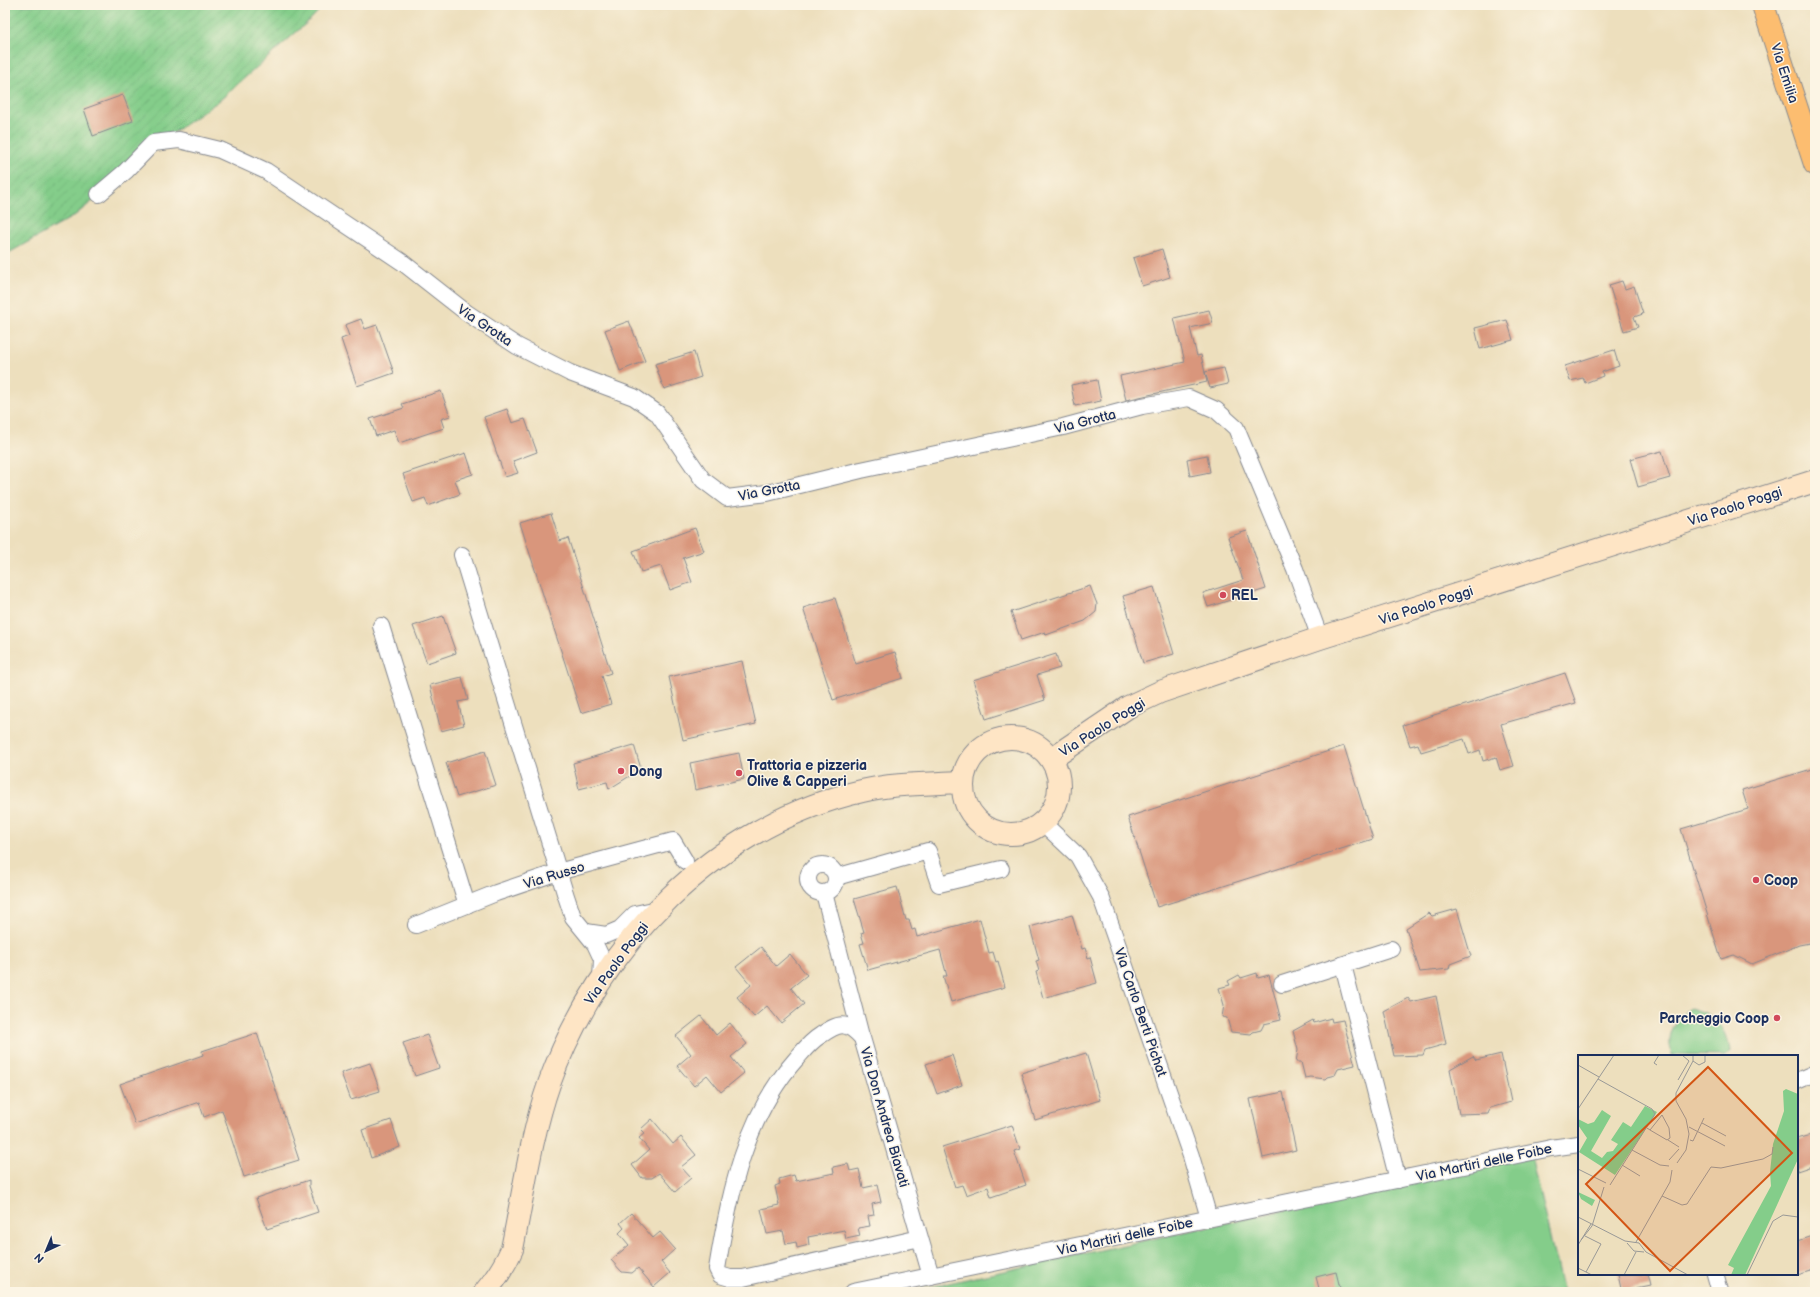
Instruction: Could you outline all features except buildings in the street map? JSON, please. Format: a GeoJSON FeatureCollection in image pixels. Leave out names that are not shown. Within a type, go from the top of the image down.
{"type":"FeatureCollection","features":[{"type":"Feature","properties":{"kind":"main road","name":"Via Emilia"},"geometry":{"type":"LineString","coordinates":[[1763,5],[1815,164]]}},
{"type":"Feature","properties":{"kind":"main road","name":"Via Paolo Poggi"},"geometry":{"type":"LineString","coordinates":[[1051,759],[1128,707],[1160,692],[1320,638],[1815,481]]}},
{"type":"Feature","properties":{"kind":"main road"},"geometry":{"type":"LineString","coordinates":[[1015,738],[1026,740],[1040,748],[1051,759],[1059,781],[1058,792],[1056,804],[1050,814],[1042,822],[1028,831],[1013,834],[997,832],[982,825],[971,813],[964,798],[962,782],[964,772],[972,757],[984,746],[994,741],[1015,738]]}},
{"type":"Feature","properties":{"kind":"main road","name":"Via Paolo Poggi"},"geometry":{"type":"LineString","coordinates":[[485,1292],[503,1268],[512,1249],[539,1116],[549,1084],[578,1016],[601,979],[622,950],[658,909],[680,887],[717,859],[770,825],[795,813],[832,799],[863,790],[894,786],[962,782]]}},
{"type":"Feature","properties":{"kind":"street","name":"Via Grotta"},"geometry":{"type":"LineString","coordinates":[[99,194],[126,171],[153,142],[179,140],[220,150],[266,171],[402,262],[467,313],[517,346],[570,373],[634,397],[657,413],[703,480],[727,498],[767,493],[861,470],[1063,427],[1142,406],[1189,398],[1216,410],[1236,428],[1295,569],[1320,638]]}},
{"type":"Feature","properties":{"kind":"street"},"geometry":{"type":"LineString","coordinates":[[462,556],[558,872],[573,917],[595,944],[602,959],[601,979]]}},
{"type":"Feature","properties":{"kind":"street"},"geometry":{"type":"LineString","coordinates":[[381,626],[467,905]]}},
{"type":"Feature","properties":{"kind":"street","name":"Via Carlo Berti Pichat"},"geometry":{"type":"LineString","coordinates":[[1042,822],[1078,856],[1101,897],[1191,1156],[1208,1218]]}},
{"type":"Feature","properties":{"kind":"street","name":"Via Russo"},"geometry":{"type":"LineString","coordinates":[[416,925],[496,893],[558,872],[673,841],[685,861]]}},
{"type":"Feature","properties":{"kind":"street"},"geometry":{"type":"LineString","coordinates":[[836,877],[928,851],[939,884],[1000,869]]}},
{"type":"Feature","properties":{"kind":"street"},"geometry":{"type":"LineString","coordinates":[[825,866],[833,870],[836,877],[834,887],[824,893],[818,892],[811,887],[808,878],[812,870],[816,867],[825,866]]}},
{"type":"Feature","properties":{"kind":"street"},"geometry":{"type":"LineString","coordinates":[[824,893],[862,1038]]}},
{"type":"Feature","properties":{"kind":"street"},"geometry":{"type":"LineString","coordinates":[[586,932],[606,935],[620,929],[636,914],[658,909]]}},
{"type":"Feature","properties":{"kind":"street"},"geometry":{"type":"LineString","coordinates":[[1282,984],[1391,949]]}},
{"type":"Feature","properties":{"kind":"street","name":"Via Martiri delle Foibe"},"geometry":{"type":"LineString","coordinates":[[1343,965],[1398,1180]]}},
{"type":"Feature","properties":{"kind":"street","name":"Via Don Andrea Biavati"},"geometry":{"type":"LineString","coordinates":[[920,1238],[743,1278],[730,1278],[720,1275],[717,1269],[731,1195],[744,1151],[761,1110],[784,1072],[813,1040],[829,1030],[843,1024],[852,1027],[862,1038],[920,1238],[931,1276]]}},
{"type":"Feature","properties":{"kind":"street"},"geometry":{"type":"LineString","coordinates":[[1798,1081],[1815,1073]]}},
{"type":"Feature","properties":{"kind":"street","name":"Via Martiri delle Foibe"},"geometry":{"type":"LineString","coordinates":[[853,1292],[1576,1143]]}},
{"type":"Feature","properties":{"kind":"street"},"geometry":{"type":"LineString","coordinates":[[1715,1275],[1720,1292]]}},
{"type":"Feature","properties":{"kind":"green space"},"geometry":{"type":"Polygon","coordinates":[[[5,5],[324,5],[311,19],[220,100],[170,135],[123,177],[74,216],[5,255],[5,5]]]}},
{"type":"Feature","properties":{"kind":"green space"},"geometry":{"type":"Polygon","coordinates":[[[1690,1008],[1707,1014],[1722,1027],[1726,1034],[1730,1051],[1727,1055],[1672,1055],[1670,1048],[1671,1035],[1680,1018],[1690,1008]]]}},
{"type":"Feature","properties":{"kind":"green space"},"geometry":{"type":"Polygon","coordinates":[[[1531,1157],[1563,1292],[907,1292],[1531,1157]]]}},
{"type":"Feature","properties":{"kind":"place","name":"REL"},"geometry":{"type":"Point","coordinates":[1223,595]}},
{"type":"Feature","properties":{"kind":"place","name":"Dong"},"geometry":{"type":"Point","coordinates":[621,771]}},
{"type":"Feature","properties":{"kind":"place","name":"Trattoria e pizzeria Olive & Capperi"},"geometry":{"type":"Point","coordinates":[739,773]}},
{"type":"Feature","properties":{"kind":"place","name":"Coop"},"geometry":{"type":"Point","coordinates":[1756,880]}},
{"type":"Feature","properties":{"kind":"place","name":"Parcheggio Coop"},"geometry":{"type":"Point","coordinates":[1777,1018]}}]}
